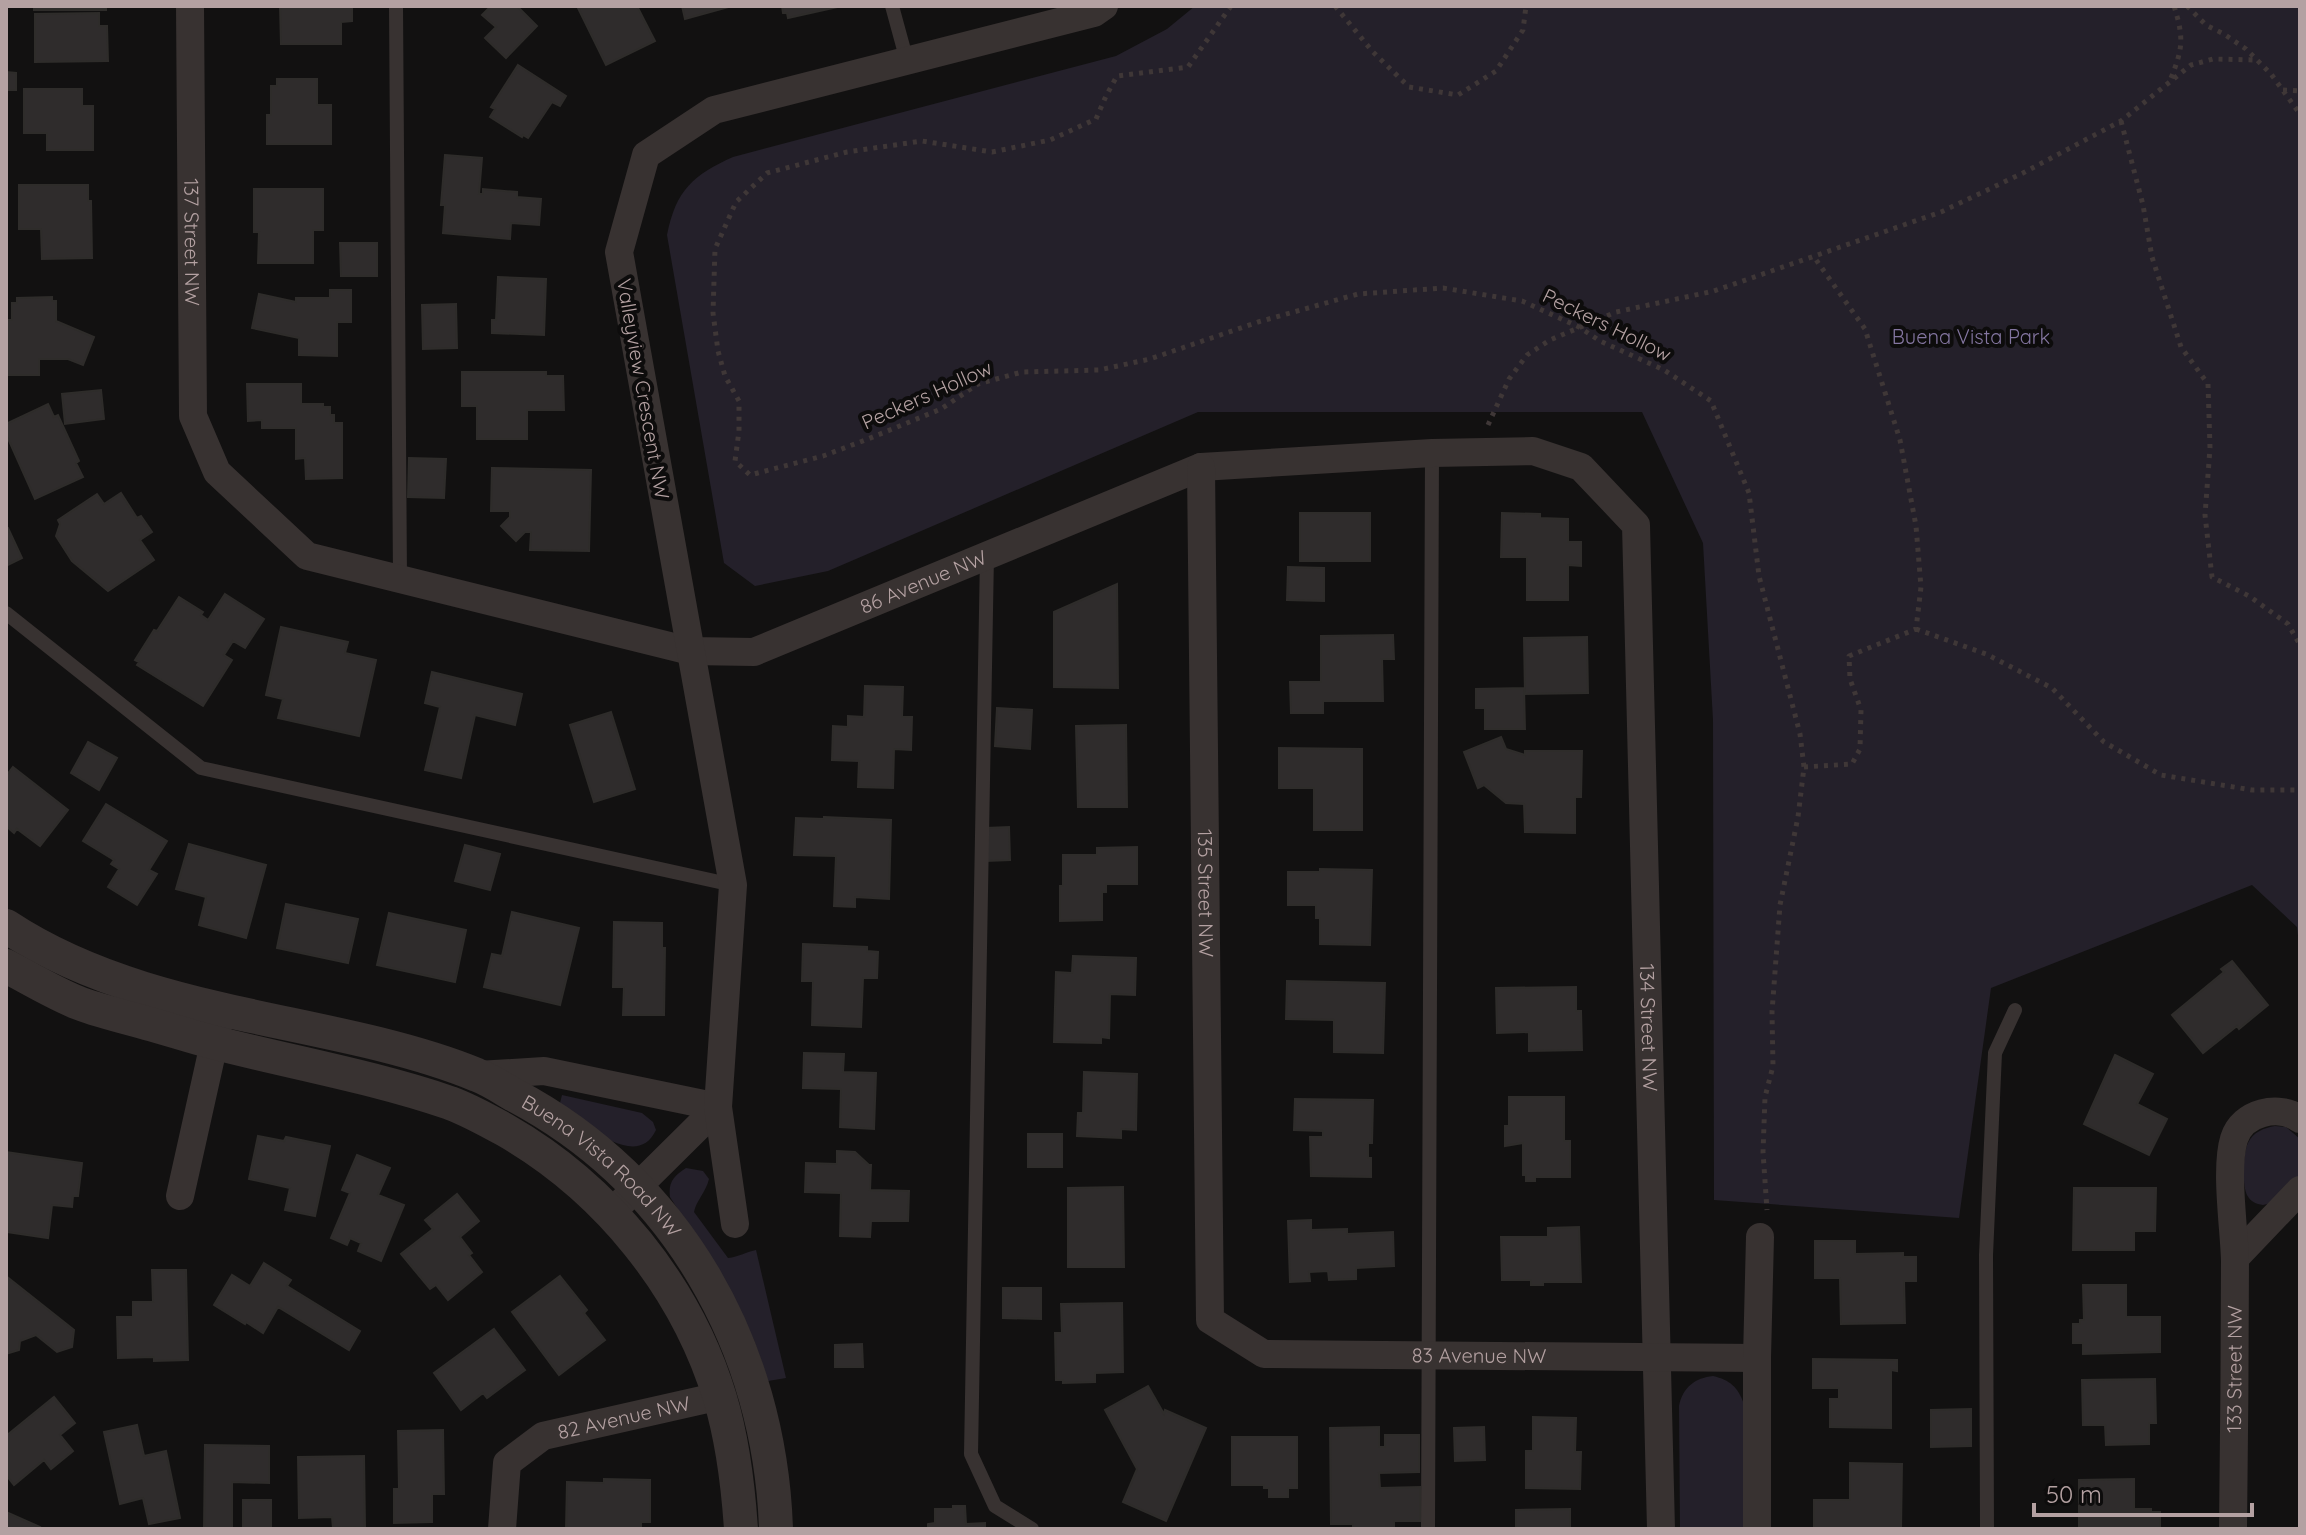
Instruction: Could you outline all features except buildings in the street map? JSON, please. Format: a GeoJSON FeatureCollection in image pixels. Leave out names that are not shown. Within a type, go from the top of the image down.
{"type":"FeatureCollection","features":[{"type":"Feature","properties":{"kind":"street","name":"137 Street NW"},"geometry":{"type":"LineString","coordinates":[[190,6],[193,416],[217,472]]}},
{"type":"Feature","properties":{"kind":"street","name":"Valleyview Crescent NW"},"geometry":{"type":"LineString","coordinates":[[735,1224],[718,1107],[733,885],[619,252],[646,155],[714,110],[1094,13],[1104,6]]}},
{"type":"Feature","properties":{"kind":"street","name":"86 Avenue NW"},"geometry":{"type":"LineString","coordinates":[[217,472],[307,556],[690,651],[754,652],[1201,467],[1432,453],[1533,451],[1581,467],[1636,525]]}},
{"type":"Feature","properties":{"kind":"street","name":"135 Street NW"},"geometry":{"type":"LineString","coordinates":[[1201,467],[1210,1320]]}},
{"type":"Feature","properties":{"kind":"street","name":"134 Street NW"},"geometry":{"type":"LineString","coordinates":[[1636,525],[1661,1529]]}},
{"type":"Feature","properties":{"kind":"street","name":"Buena Vista Road NW"},"geometry":{"type":"LineString","coordinates":[[6,926],[95,972],[148,990],[381,1045],[478,1075],[539,1108],[574,1132],[607,1159],[664,1218],[709,1283],[727,1318],[759,1405],[769,1450],[776,1529]]}},
{"type":"Feature","properties":{"kind":"street","name":"Buena Vista Road NW"},"geometry":{"type":"LineString","coordinates":[[6,966],[76,1002],[214,1043],[390,1084],[454,1105],[522,1140],[583,1186],[611,1212],[639,1245],[664,1280],[699,1343],[720,1396],[736,1464],[741,1529]]}},
{"type":"Feature","properties":{"kind":"street"},"geometry":{"type":"LineString","coordinates":[[180,1196],[222,1009]]}},
{"type":"Feature","properties":{"kind":"street"},"geometry":{"type":"LineString","coordinates":[[478,1075],[544,1071],[718,1107]]}},
{"type":"Feature","properties":{"kind":"street"},"geometry":{"type":"LineString","coordinates":[[611,1212],[638,1189],[718,1107]]}},
{"type":"Feature","properties":{"kind":"street","name":"133 Street NW"},"geometry":{"type":"LineString","coordinates":[[2233,1529],[2235,1258],[2231,1155],[2235,1135],[2254,1116],[2268,1111],[2282,1111],[2300,1119]]}},
{"type":"Feature","properties":{"kind":"street"},"geometry":{"type":"LineString","coordinates":[[2235,1258],[2300,1190]]}},
{"type":"Feature","properties":{"kind":"street"},"geometry":{"type":"LineString","coordinates":[[1757,1529],[1760,1237]]}},
{"type":"Feature","properties":{"kind":"street","name":"83 Avenue NW"},"geometry":{"type":"LineString","coordinates":[[1210,1320],[1264,1354],[1757,1358]]}},
{"type":"Feature","properties":{"kind":"street","name":"82 Avenue NW"},"geometry":{"type":"LineString","coordinates":[[502,1529],[507,1463],[543,1436],[720,1396]]}},
{"type":"Feature","properties":{"kind":"lane"},"geometry":{"type":"LineString","coordinates":[[396,6],[400,579]]}},
{"type":"Feature","properties":{"kind":"lane"},"geometry":{"type":"LineString","coordinates":[[892,6],[907,61]]}},
{"type":"Feature","properties":{"kind":"lane"},"geometry":{"type":"LineString","coordinates":[[1428,1529],[1432,453]]}},
{"type":"Feature","properties":{"kind":"lane"},"geometry":{"type":"LineString","coordinates":[[987,555],[971,1454],[995,1506],[1032,1529]]}},
{"type":"Feature","properties":{"kind":"lane"},"geometry":{"type":"LineString","coordinates":[[6,613],[201,768],[733,885]]}},
{"type":"Feature","properties":{"kind":"lane"},"geometry":{"type":"LineString","coordinates":[[1987,1529],[1986,1255],[1995,1053],[2015,1010]]}},
{"type":"Feature","properties":{"kind":"path","name":"Peckers Hollow"},"geometry":{"type":"LineString","coordinates":[[1231,6],[1188,67],[1117,76],[1096,119],[1050,140],[992,152],[922,141],[847,152],[767,173],[746,192],[736,202],[715,249],[713,313],[718,351],[725,376],[739,401],[735,461],[750,475],[778,469],[857,443],[941,409],[978,384],[1022,372],[1099,370],[1150,359],[1258,322],[1358,294],[1443,288],[1522,301],[1664,370],[1711,401],[1749,493],[1759,576],[1800,734],[1804,767],[1798,817],[1780,905],[1772,1012],[1773,1066],[1765,1097],[1764,1194],[1768,1218],[1760,1237]]}},
{"type":"Feature","properties":{"kind":"path"},"geometry":{"type":"LineString","coordinates":[[1335,6],[1373,52],[1409,87],[1458,95],[1496,71],[1523,30],[1526,6]]}},
{"type":"Feature","properties":{"kind":"path"},"geometry":{"type":"LineString","coordinates":[[2171,79],[2181,53],[2180,25],[2174,6]]}},
{"type":"Feature","properties":{"kind":"path"},"geometry":{"type":"LineString","coordinates":[[2187,6],[2206,25],[2224,34],[2257,60],[2300,114]]}},
{"type":"Feature","properties":{"kind":"path"},"geometry":{"type":"LineString","coordinates":[[1476,452],[1509,379],[1527,355],[1550,340],[1616,312],[1714,291],[1941,212],[2121,121],[2191,65],[2213,59],[2257,60]]}},
{"type":"Feature","properties":{"kind":"path"},"geometry":{"type":"LineString","coordinates":[[2282,89],[2300,91]]}},
{"type":"Feature","properties":{"kind":"path"},"geometry":{"type":"LineString","coordinates":[[2121,121],[2143,205],[2152,257],[2181,347],[2208,384],[2210,448],[2205,515],[2212,577],[2249,596],[2288,624],[2300,645]]}},
{"type":"Feature","properties":{"kind":"path"},"geometry":{"type":"LineString","coordinates":[[1814,257],[1865,329],[1900,440],[1916,526],[1921,587],[1916,629]]}},
{"type":"Feature","properties":{"kind":"path"},"geometry":{"type":"LineString","coordinates":[[1804,767],[1852,764],[1860,749],[1861,710],[1850,679],[1849,656],[1916,629],[1986,654],[2052,688],[2104,742],[2161,775],[2252,790],[2300,790]]}},
{"type":"Feature","properties":{"kind":"green space","name":"Buena Vista Park"},"geometry":{"type":"Polygon","coordinates":[[[1195,6],[2300,6],[2300,952],[2297,927],[2252,885],[1991,988],[1959,1218],[1714,1200],[1713,720],[1703,543],[1642,412],[1198,412],[828,571],[755,586],[724,563],[667,235],[675,206],[688,186],[707,170],[733,157],[1116,56],[1167,29],[1195,6]]]}},
{"type":"Feature","properties":{"kind":"green space"},"geometry":{"type":"Polygon","coordinates":[[[562,1095],[642,1113],[653,1122],[656,1130],[647,1142],[635,1146],[622,1145],[594,1130],[560,1103],[562,1095]]]}},
{"type":"Feature","properties":{"kind":"green space"},"geometry":{"type":"Polygon","coordinates":[[[2275,1126],[2286,1127],[2300,1139],[2300,1174],[2275,1202],[2263,1205],[2250,1199],[2245,1190],[2245,1154],[2253,1136],[2275,1126]]]}},
{"type":"Feature","properties":{"kind":"green space"},"geometry":{"type":"Polygon","coordinates":[[[686,1168],[703,1171],[709,1179],[694,1212],[728,1258],[756,1250],[786,1378],[768,1381],[754,1340],[726,1285],[670,1197],[673,1180],[686,1168]]]}},
{"type":"Feature","properties":{"kind":"green space"},"geometry":{"type":"Polygon","coordinates":[[[1713,1376],[1733,1385],[1744,1404],[1744,1529],[1680,1529],[1679,1406],[1683,1394],[1691,1385],[1713,1376]]]}}]}
